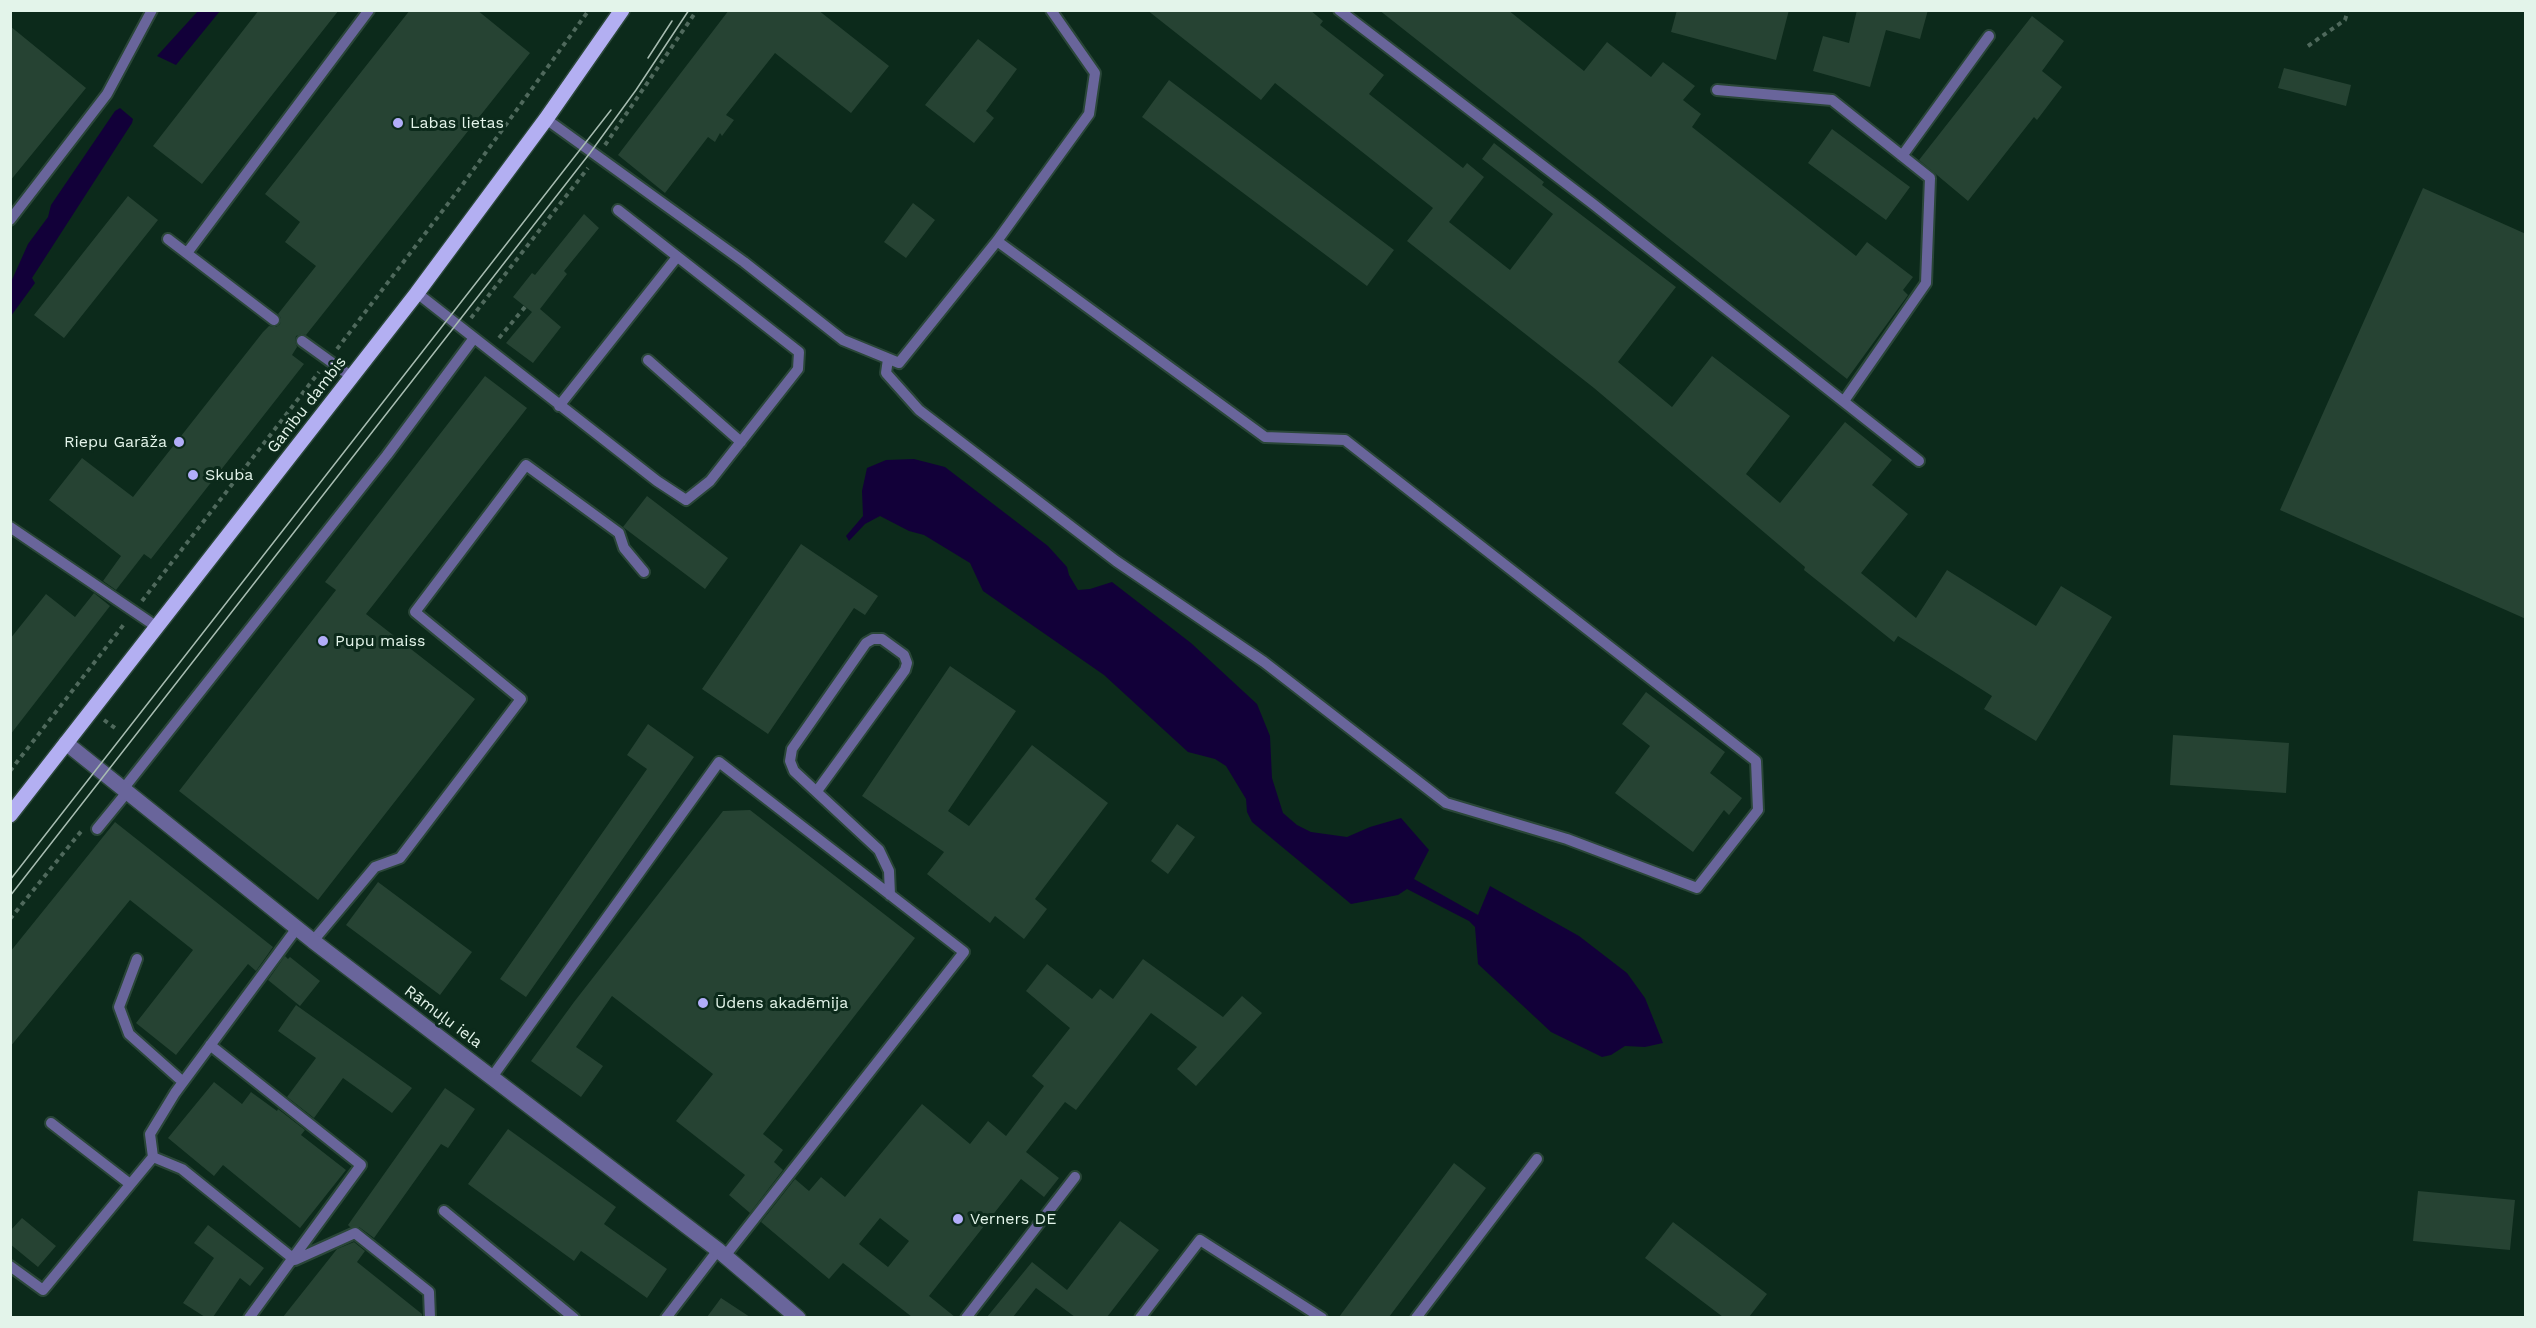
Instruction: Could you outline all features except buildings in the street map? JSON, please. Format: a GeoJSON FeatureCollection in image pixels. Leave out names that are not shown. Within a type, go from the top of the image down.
{"type":"FeatureCollection","features":[{"type":"Feature","properties":{"kind":"main road","name":"Ganību dambis"},"geometry":{"type":"LineString","coordinates":[[10,815],[417,293],[546,119],[622,10]]}},
{"type":"Feature","properties":{"kind":"street","name":"Rāmuļu iela"},"geometry":{"type":"LineString","coordinates":[[66,743],[313,941],[721,1253],[798,1317]]}},
{"type":"Feature","properties":{"kind":"lane"},"geometry":{"type":"LineString","coordinates":[[10,220],[107,94],[152,10]]}},
{"type":"Feature","properties":{"kind":"lane"},"geometry":{"type":"LineString","coordinates":[[187,253],[369,10]]}},
{"type":"Feature","properties":{"kind":"lane"},"geometry":{"type":"LineString","coordinates":[[546,119],[744,262],[843,340],[899,363],[997,241],[1089,114],[1095,73],[1051,10]]}},
{"type":"Feature","properties":{"kind":"lane"},"geometry":{"type":"LineString","coordinates":[[1339,10],[1593,204],[1919,461]]}},
{"type":"Feature","properties":{"kind":"lane"},"geometry":{"type":"LineString","coordinates":[[1902,156],[1989,36]]}},
{"type":"Feature","properties":{"kind":"lane"},"geometry":{"type":"LineString","coordinates":[[1717,90],[1832,100],[1930,178],[1926,283],[1844,401]]}},
{"type":"Feature","properties":{"kind":"lane"},"geometry":{"type":"LineString","coordinates":[[417,293],[657,481],[686,500],[710,481],[798,369],[799,352],[618,210]]}},
{"type":"Feature","properties":{"kind":"lane"},"geometry":{"type":"LineString","coordinates":[[168,239],[274,320]]}},
{"type":"Feature","properties":{"kind":"lane"},"geometry":{"type":"LineString","coordinates":[[888,359],[886,373],[920,410],[1116,561],[1264,662],[1446,803],[1567,839],[1697,888],[1758,810],[1756,762],[1345,440],[1265,437],[997,241]]}},
{"type":"Feature","properties":{"kind":"lane"},"geometry":{"type":"LineString","coordinates":[[560,406],[677,256]]}},
{"type":"Feature","properties":{"kind":"lane"},"geometry":{"type":"LineString","coordinates":[[92,829],[126,789],[387,455],[474,338]]}},
{"type":"Feature","properties":{"kind":"lane"},"geometry":{"type":"LineString","coordinates":[[302,341],[352,376]]}},
{"type":"Feature","properties":{"kind":"lane"},"geometry":{"type":"LineString","coordinates":[[648,360],[741,442]]}},
{"type":"Feature","properties":{"kind":"lane"},"geometry":{"type":"LineString","coordinates":[[313,941],[375,867],[400,858],[520,699],[415,612],[526,465],[619,533],[624,548],[644,572]]}},
{"type":"Feature","properties":{"kind":"lane"},"geometry":{"type":"LineString","coordinates":[[10,526],[157,627]]}},
{"type":"Feature","properties":{"kind":"lane"},"geometry":{"type":"LineString","coordinates":[[817,791],[905,670],[907,663],[904,655],[882,639],[866,642],[792,750],[790,760],[794,771],[879,849],[889,871],[890,895]]}},
{"type":"Feature","properties":{"kind":"lane"},"geometry":{"type":"LineString","coordinates":[[492,1077],[719,762],[964,952],[721,1253],[666,1317]]}},
{"type":"Feature","properties":{"kind":"lane"},"geometry":{"type":"LineString","coordinates":[[10,1266],[43,1290],[153,1157],[150,1134],[183,1082],[297,928]]}},
{"type":"Feature","properties":{"kind":"lane"},"geometry":{"type":"LineString","coordinates":[[137,959],[118,1007],[129,1034],[183,1082]]}},
{"type":"Feature","properties":{"kind":"lane"},"geometry":{"type":"LineString","coordinates":[[210,1045],[362,1165],[249,1317]]}},
{"type":"Feature","properties":{"kind":"lane"},"geometry":{"type":"LineString","coordinates":[[51,1123],[130,1184]]}},
{"type":"Feature","properties":{"kind":"lane"},"geometry":{"type":"LineString","coordinates":[[153,1157],[182,1169],[294,1260],[355,1233],[429,1292],[430,1317]]}},
{"type":"Feature","properties":{"kind":"lane"},"geometry":{"type":"LineString","coordinates":[[1416,1317],[1537,1159]]}},
{"type":"Feature","properties":{"kind":"lane"},"geometry":{"type":"LineString","coordinates":[[966,1317],[1075,1177]]}},
{"type":"Feature","properties":{"kind":"lane"},"geometry":{"type":"LineString","coordinates":[[444,1211],[574,1317]]}},
{"type":"Feature","properties":{"kind":"lane"},"geometry":{"type":"LineString","coordinates":[[1140,1317],[1200,1240],[1322,1317]]}},
{"type":"Feature","properties":{"kind":"path"},"geometry":{"type":"LineString","coordinates":[[10,771],[463,184],[589,10]]}},
{"type":"Feature","properties":{"kind":"path"},"geometry":{"type":"LineString","coordinates":[[464,328],[596,157],[697,10]]}},
{"type":"Feature","properties":{"kind":"path"},"geometry":{"type":"LineString","coordinates":[[2308,46],[2345,20],[2348,10]]}},
{"type":"Feature","properties":{"kind":"path"},"geometry":{"type":"LineString","coordinates":[[489,350],[525,307]]}},
{"type":"Feature","properties":{"kind":"path"},"geometry":{"type":"LineString","coordinates":[[10,919],[82,829],[92,829]]}},
{"type":"Feature","properties":{"kind":"shaded area"},"geometry":{"type":"Polygon","coordinates":[[[198,11],[220,11],[176,65],[157,56],[198,11]]]}},
{"type":"Feature","properties":{"kind":"shaded area"},"geometry":{"type":"Polygon","coordinates":[[[120,108],[133,119],[132,123],[32,278],[35,283],[11,316],[11,282],[28,244],[48,217],[51,205],[115,111],[120,108]]]}},
{"type":"Feature","properties":{"kind":"shaded area"},"geometry":{"type":"Polygon","coordinates":[[[914,459],[945,467],[1048,546],[1067,567],[1078,590],[1112,582],[1191,643],[1257,704],[1270,736],[1272,778],[1283,813],[1297,825],[1311,832],[1347,837],[1401,818],[1429,850],[1414,879],[1478,915],[1490,886],[1579,936],[1627,973],[1645,998],[1663,1043],[1645,1047],[1625,1046],[1611,1055],[1602,1057],[1551,1032],[1478,964],[1475,927],[1469,921],[1407,889],[1398,895],[1351,904],[1252,822],[1247,812],[1246,799],[1226,766],[1215,759],[1188,752],[1104,675],[983,591],[970,563],[924,535],[909,531],[880,516],[865,524],[849,541],[846,536],[863,516],[862,491],[867,468],[886,460],[914,459]]]}},
{"type":"Feature","properties":{"kind":"tram line"},"geometry":{"type":"LineString","coordinates":[[10,896],[590,153],[636,90],[689,10]]}},
{"type":"Feature","properties":{"kind":"tram line"},"geometry":{"type":"LineString","coordinates":[[648,58],[672,21]]}},
{"type":"Feature","properties":{"kind":"tram line"},"geometry":{"type":"LineString","coordinates":[[10,880],[611,110]]}},
{"type":"Feature","properties":{"kind":"place","name":"Labas lietas"},"geometry":{"type":"Point","coordinates":[398,123]}},
{"type":"Feature","properties":{"kind":"place","name":"Riepu Garāža"},"geometry":{"type":"Point","coordinates":[179,442]}},
{"type":"Feature","properties":{"kind":"place","name":"Skuba"},"geometry":{"type":"Point","coordinates":[193,475]}},
{"type":"Feature","properties":{"kind":"place","name":"Pupu maiss"},"geometry":{"type":"Point","coordinates":[323,641]}},
{"type":"Feature","properties":{"kind":"place","name":"Ūdens akadēmija"},"geometry":{"type":"Point","coordinates":[703,1003]}},
{"type":"Feature","properties":{"kind":"place","name":"Verners DE"},"geometry":{"type":"Point","coordinates":[958,1219]}}]}
